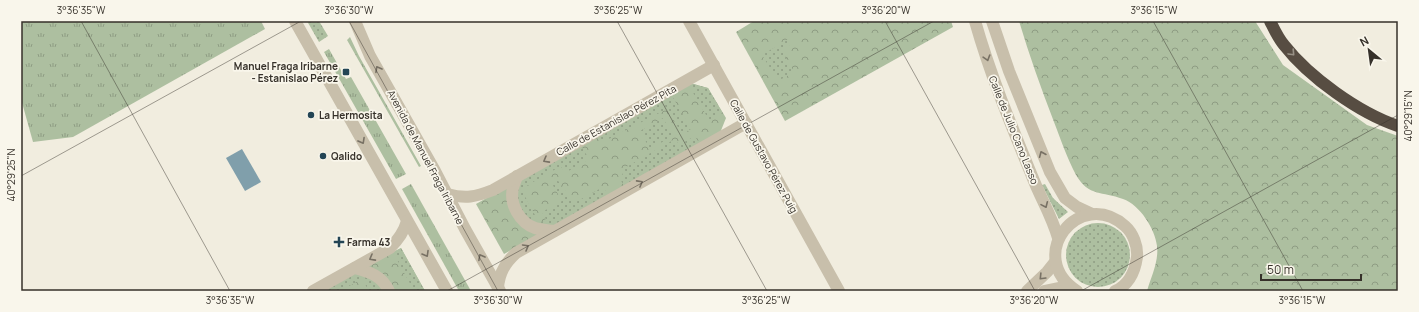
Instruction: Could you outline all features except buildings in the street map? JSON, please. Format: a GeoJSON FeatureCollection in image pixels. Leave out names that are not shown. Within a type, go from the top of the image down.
{"type":"FeatureCollection","features":[{"type":"Feature","properties":{"kind":"highway"},"geometry":{"type":"LineString","coordinates":[[1270,21],[1284,45],[1312,75],[1354,105],[1398,126]]}},
{"type":"Feature","properties":{"kind":"street"},"geometry":{"type":"LineString","coordinates":[[295,21],[447,291]]}},
{"type":"Feature","properties":{"kind":"street","name":"Avenida de Manuel Fraga Iribarne"},"geometry":{"type":"LineString","coordinates":[[355,21],[370,56],[499,290]]}},
{"type":"Feature","properties":{"kind":"street","name":"Calle de Gustavo Pérez Puig"},"geometry":{"type":"LineString","coordinates":[[689,21],[839,291]]}},
{"type":"Feature","properties":{"kind":"street","name":"Calle de Julio Cano Lasso"},"geometry":{"type":"LineString","coordinates":[[975,21],[992,77],[1033,179],[1054,224],[1058,238]]}},
{"type":"Feature","properties":{"kind":"street","name":"Calle de Julio Cano Lasso"},"geometry":{"type":"LineString","coordinates":[[992,21],[1012,78],[1052,175],[1065,198],[1077,207],[1092,214]]}},
{"type":"Feature","properties":{"kind":"street","name":"Calle de Estanislao Pérez Pita"},"geometry":{"type":"LineString","coordinates":[[447,194],[470,198],[493,190],[714,65]]}},
{"type":"Feature","properties":{"kind":"street"},"geometry":{"type":"LineString","coordinates":[[499,290],[499,281],[503,267],[516,253],[746,123]]}},
{"type":"Feature","properties":{"kind":"street"},"geometry":{"type":"LineString","coordinates":[[518,176],[513,188],[512,200],[521,218],[529,226],[537,229],[554,231]]}},
{"type":"Feature","properties":{"kind":"street"},"geometry":{"type":"LineString","coordinates":[[1072,288],[1059,275],[1055,262],[1055,250],[1058,238],[1066,226],[1078,218],[1092,214],[1105,215],[1118,220],[1128,229],[1135,241],[1137,254],[1136,267],[1129,285],[1115,291]]}},
{"type":"Feature","properties":{"kind":"street"},"geometry":{"type":"LineString","coordinates":[[314,291],[390,248],[404,231],[408,221]]}},
{"type":"Feature","properties":{"kind":"street"},"geometry":{"type":"LineString","coordinates":[[1027,291],[1055,262]]}},
{"type":"Feature","properties":{"kind":"street"},"geometry":{"type":"LineString","coordinates":[[355,268],[369,272],[381,279],[386,284],[389,291]]}},
{"type":"Feature","properties":{"kind":"street"},"geometry":{"type":"LineString","coordinates":[[1044,291],[1072,288]]}},
{"type":"Feature","properties":{"kind":"green space"},"geometry":{"type":"Polygon","coordinates":[[[21,21],[261,21],[265,29],[73,137],[33,142],[21,99],[21,21]]]}},
{"type":"Feature","properties":{"kind":"green space"},"geometry":{"type":"Polygon","coordinates":[[[307,21],[319,21],[328,36],[319,42],[307,21]]]}},
{"type":"Feature","properties":{"kind":"green space"},"geometry":{"type":"Polygon","coordinates":[[[754,21],[951,21],[953,27],[785,121],[736,32],[754,21]]]}},
{"type":"Feature","properties":{"kind":"green space"},"geometry":{"type":"Polygon","coordinates":[[[1019,21],[1255,21],[1283,65],[1367,125],[1398,136],[1398,291],[1147,291],[1157,257],[1156,239],[1150,225],[1135,206],[1123,199],[1091,190],[1081,182],[1076,175],[1064,149],[1044,97],[1019,21]]]}},
{"type":"Feature","properties":{"kind":"green space"},"geometry":{"type":"Polygon","coordinates":[[[350,37],[359,56],[421,166],[419,167],[347,40],[350,37]]]}},
{"type":"Feature","properties":{"kind":"green space"},"geometry":{"type":"Polygon","coordinates":[[[788,39],[791,44],[782,50],[794,72],[778,81],[762,55],[788,39]]]}},
{"type":"Feature","properties":{"kind":"green space"},"geometry":{"type":"Polygon","coordinates":[[[329,49],[346,79],[351,77],[406,174],[396,179],[324,52],[329,49]]]}},
{"type":"Feature","properties":{"kind":"green space"},"geometry":{"type":"Polygon","coordinates":[[[690,83],[708,88],[726,118],[720,133],[504,254],[476,204],[690,83]]]}},
{"type":"Feature","properties":{"kind":"green space"},"geometry":{"type":"Polygon","coordinates":[[[688,84],[708,88],[722,112],[709,120],[688,84]]]}},
{"type":"Feature","properties":{"kind":"green space"},"geometry":{"type":"Polygon","coordinates":[[[671,94],[691,129],[682,134],[667,109],[603,142],[599,135],[671,94]]]}},
{"type":"Feature","properties":{"kind":"green space"},"geometry":{"type":"Polygon","coordinates":[[[663,118],[673,136],[650,149],[640,131],[663,118]]]}},
{"type":"Feature","properties":{"kind":"green space"},"geometry":{"type":"Polygon","coordinates":[[[695,136],[699,143],[624,186],[619,177],[623,174],[621,170],[675,139],[679,145],[695,136]]]}},
{"type":"Feature","properties":{"kind":"green space"},"geometry":{"type":"Polygon","coordinates":[[[580,144],[589,159],[565,173],[561,166],[521,189],[536,217],[528,222],[517,207],[517,189],[519,182],[580,144]]]}},
{"type":"Feature","properties":{"kind":"green space"},"geometry":{"type":"Polygon","coordinates":[[[556,178],[574,203],[603,187],[608,195],[541,233],[537,225],[546,219],[542,212],[562,201],[551,182],[556,178]]]}},
{"type":"Feature","properties":{"kind":"green space"},"geometry":{"type":"Polygon","coordinates":[[[411,184],[471,291],[459,291],[402,189],[411,184]]]}},
{"type":"Feature","properties":{"kind":"green space"},"geometry":{"type":"Polygon","coordinates":[[[1045,184],[1053,198],[1068,212],[1059,219],[1042,185],[1045,184]]]}},
{"type":"Feature","properties":{"kind":"green space"},"geometry":{"type":"Polygon","coordinates":[[[1098,223],[1116,229],[1124,237],[1130,255],[1124,273],[1116,281],[1098,287],[1080,281],[1072,273],[1066,255],[1072,237],[1080,229],[1098,223]]]}},
{"type":"Feature","properties":{"kind":"green space"},"geometry":{"type":"Polygon","coordinates":[[[401,248],[425,291],[322,291],[401,248]]]}},
{"type":"Feature","properties":{"kind":"green space"},"geometry":{"type":"Polygon","coordinates":[[[401,248],[425,291],[414,291],[393,252],[401,248]]]}},
{"type":"Feature","properties":{"kind":"green space"},"geometry":{"type":"Polygon","coordinates":[[[358,273],[379,284],[383,291],[369,291],[362,279],[340,291],[321,291],[358,273]]]}},
{"type":"Feature","properties":{"kind":"water"},"geometry":{"type":"Polygon","coordinates":[[[242,149],[261,182],[245,191],[226,158],[242,149]]]}},
{"type":"Feature","properties":{"kind":"place","name":"Manuel Fraga Iribarne - Estanislao Pérez"},"geometry":{"type":"Point","coordinates":[346,72]}},
{"type":"Feature","properties":{"kind":"place","name":"La Hermosita"},"geometry":{"type":"Point","coordinates":[311,115]}},
{"type":"Feature","properties":{"kind":"place","name":"Qalido"},"geometry":{"type":"Point","coordinates":[323,156]}},
{"type":"Feature","properties":{"kind":"place","name":"Farma 43"},"geometry":{"type":"Point","coordinates":[339,242]}}]}
